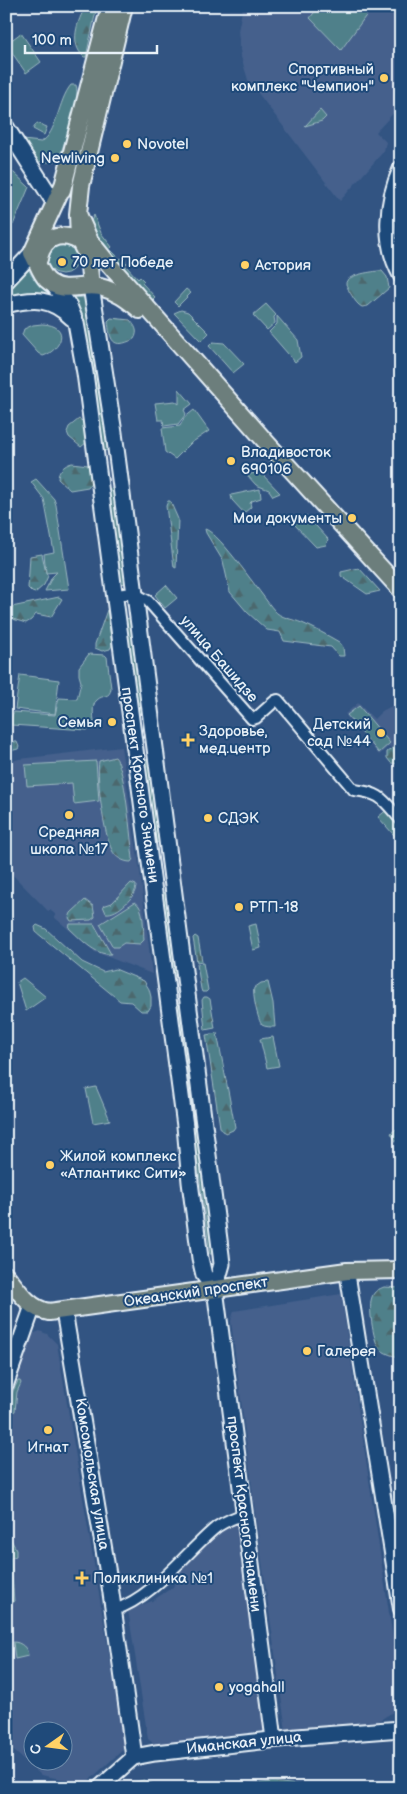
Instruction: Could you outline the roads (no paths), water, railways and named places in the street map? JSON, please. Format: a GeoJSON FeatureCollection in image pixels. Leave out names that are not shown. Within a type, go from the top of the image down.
{"type":"FeatureCollection","features":[{"type":"Feature","properties":{"kind":"main road"},"geometry":{"type":"LineString","coordinates":[[40,251],[65,181],[110,6]]}},
{"type":"Feature","properties":{"kind":"main road"},"geometry":{"type":"LineString","coordinates":[[91,286],[90,264],[79,240],[78,214],[84,167],[124,6]]}},
{"type":"Feature","properties":{"kind":"main road"},"geometry":{"type":"LineString","coordinates":[[6,126],[54,202]]}},
{"type":"Feature","properties":{"kind":"main road"},"geometry":{"type":"LineString","coordinates":[[65,181],[54,202],[40,251],[42,274],[60,286],[91,286],[122,296],[166,330]]}},
{"type":"Feature","properties":{"kind":"main road"},"geometry":{"type":"LineString","coordinates":[[78,214],[85,231],[106,261],[401,590]]}},
{"type":"Feature","properties":{"kind":"main road"},"geometry":{"type":"LineString","coordinates":[[6,281],[40,251],[63,236],[76,238],[106,261]]}},
{"type":"Feature","properties":{"kind":"main road"},"geometry":{"type":"LineString","coordinates":[[60,286],[77,284],[90,264]]}},
{"type":"Feature","properties":{"kind":"main road","name":"проспект Красного Знамени"},"geometry":{"type":"LineString","coordinates":[[60,286],[76,323],[85,372],[184,1116],[200,1258],[204,1275],[215,1289]]}},
{"type":"Feature","properties":{"kind":"main road","name":"проспект Красного Знамени"},"geometry":{"type":"LineString","coordinates":[[91,286],[117,462],[222,1264],[215,1289],[274,1739]]}},
{"type":"Feature","properties":{"kind":"main road","name":"проспект Красного Знамени"},"geometry":{"type":"LineString","coordinates":[[98,328],[101,301],[114,295],[122,296]]}},
{"type":"Feature","properties":{"kind":"main road"},"geometry":{"type":"LineString","coordinates":[[6,304],[36,299],[49,302],[61,308],[76,323]]}},
{"type":"Feature","properties":{"kind":"main road"},"geometry":{"type":"LineString","coordinates":[[97,464],[117,462]]}},
{"type":"Feature","properties":{"kind":"main road","name":"Океанский проспект"},"geometry":{"type":"LineString","coordinates":[[32,1306],[40,1311],[64,1311],[347,1271],[401,1270]]}},
{"type":"Feature","properties":{"kind":"main road"},"geometry":{"type":"LineString","coordinates":[[6,1275],[32,1306],[6,1383]]}},
{"type":"Feature","properties":{"kind":"main road","name":"Комсомольская улица"},"geometry":{"type":"LineString","coordinates":[[64,1311],[114,1610],[134,1757]]}},
{"type":"Feature","properties":{"kind":"main road","name":"Иманская улица"},"geometry":{"type":"LineString","coordinates":[[134,1757],[274,1739],[368,1730],[401,1729]]}},
{"type":"Feature","properties":{"kind":"street"},"geometry":{"type":"LineString","coordinates":[[401,168],[397,175],[387,226],[395,266],[401,276]]}},
{"type":"Feature","properties":{"kind":"street"},"geometry":{"type":"LineString","coordinates":[[115,596],[134,593]]}},
{"type":"Feature","properties":{"kind":"street","name":"улица Башидзе"},"geometry":{"type":"LineString","coordinates":[[134,593],[148,601],[252,719],[256,718],[278,700],[354,790],[375,794],[401,820]]}},
{"type":"Feature","properties":{"kind":"street"},"geometry":{"type":"LineString","coordinates":[[347,1271],[401,1609]]}},
{"type":"Feature","properties":{"kind":"street"},"geometry":{"type":"LineString","coordinates":[[114,1610],[123,1607],[149,1589],[182,1562],[212,1530],[244,1514]]}},
{"type":"Feature","properties":{"kind":"street"},"geometry":{"type":"LineString","coordinates":[[99,1788],[134,1757]]}},
{"type":"Feature","properties":{"kind":"place","name":"Спортивный комплекс \"Чемпион\""},"geometry":{"type":"Point","coordinates":[384,78]}},
{"type":"Feature","properties":{"kind":"place","name":"Novotel"},"geometry":{"type":"Point","coordinates":[127,144]}},
{"type":"Feature","properties":{"kind":"place","name":"Newliving"},"geometry":{"type":"Point","coordinates":[115,158]}},
{"type":"Feature","properties":{"kind":"place","name":"70 лет Победе"},"geometry":{"type":"Point","coordinates":[62,262]}},
{"type":"Feature","properties":{"kind":"place","name":"Астория"},"geometry":{"type":"Point","coordinates":[245,265]}},
{"type":"Feature","properties":{"kind":"place","name":"Владивосток 690106"},"geometry":{"type":"Point","coordinates":[231,461]}},
{"type":"Feature","properties":{"kind":"place","name":"Мои документы"},"geometry":{"type":"Point","coordinates":[352,518]}},
{"type":"Feature","properties":{"kind":"place","name":"Семья"},"geometry":{"type":"Point","coordinates":[112,722]}},
{"type":"Feature","properties":{"kind":"place","name":"Детский сад №44"},"geometry":{"type":"Point","coordinates":[381,733]}},
{"type":"Feature","properties":{"kind":"place","name":"Здоровье, мед.центр"},"geometry":{"type":"Point","coordinates":[188,740]}},
{"type":"Feature","properties":{"kind":"place","name":"Средняя школа №17"},"geometry":{"type":"Point","coordinates":[69,815]}},
{"type":"Feature","properties":{"kind":"place","name":"СДЭК"},"geometry":{"type":"Point","coordinates":[208,818]}},
{"type":"Feature","properties":{"kind":"place","name":"РТП-18"},"geometry":{"type":"Point","coordinates":[239,907]}},
{"type":"Feature","properties":{"kind":"place","name":"Жилой комплекс «Атлантикс Сити»"},"geometry":{"type":"Point","coordinates":[50,1165]}},
{"type":"Feature","properties":{"kind":"place","name":"Галерея"},"geometry":{"type":"Point","coordinates":[307,1351]}},
{"type":"Feature","properties":{"kind":"place","name":"Игнат"},"geometry":{"type":"Point","coordinates":[48,1430]}},
{"type":"Feature","properties":{"kind":"place","name":"Поликлиника №1"},"geometry":{"type":"Point","coordinates":[82,1578]}},
{"type":"Feature","properties":{"kind":"place","name":"yogahall"},"geometry":{"type":"Point","coordinates":[219,1687]}}]}
